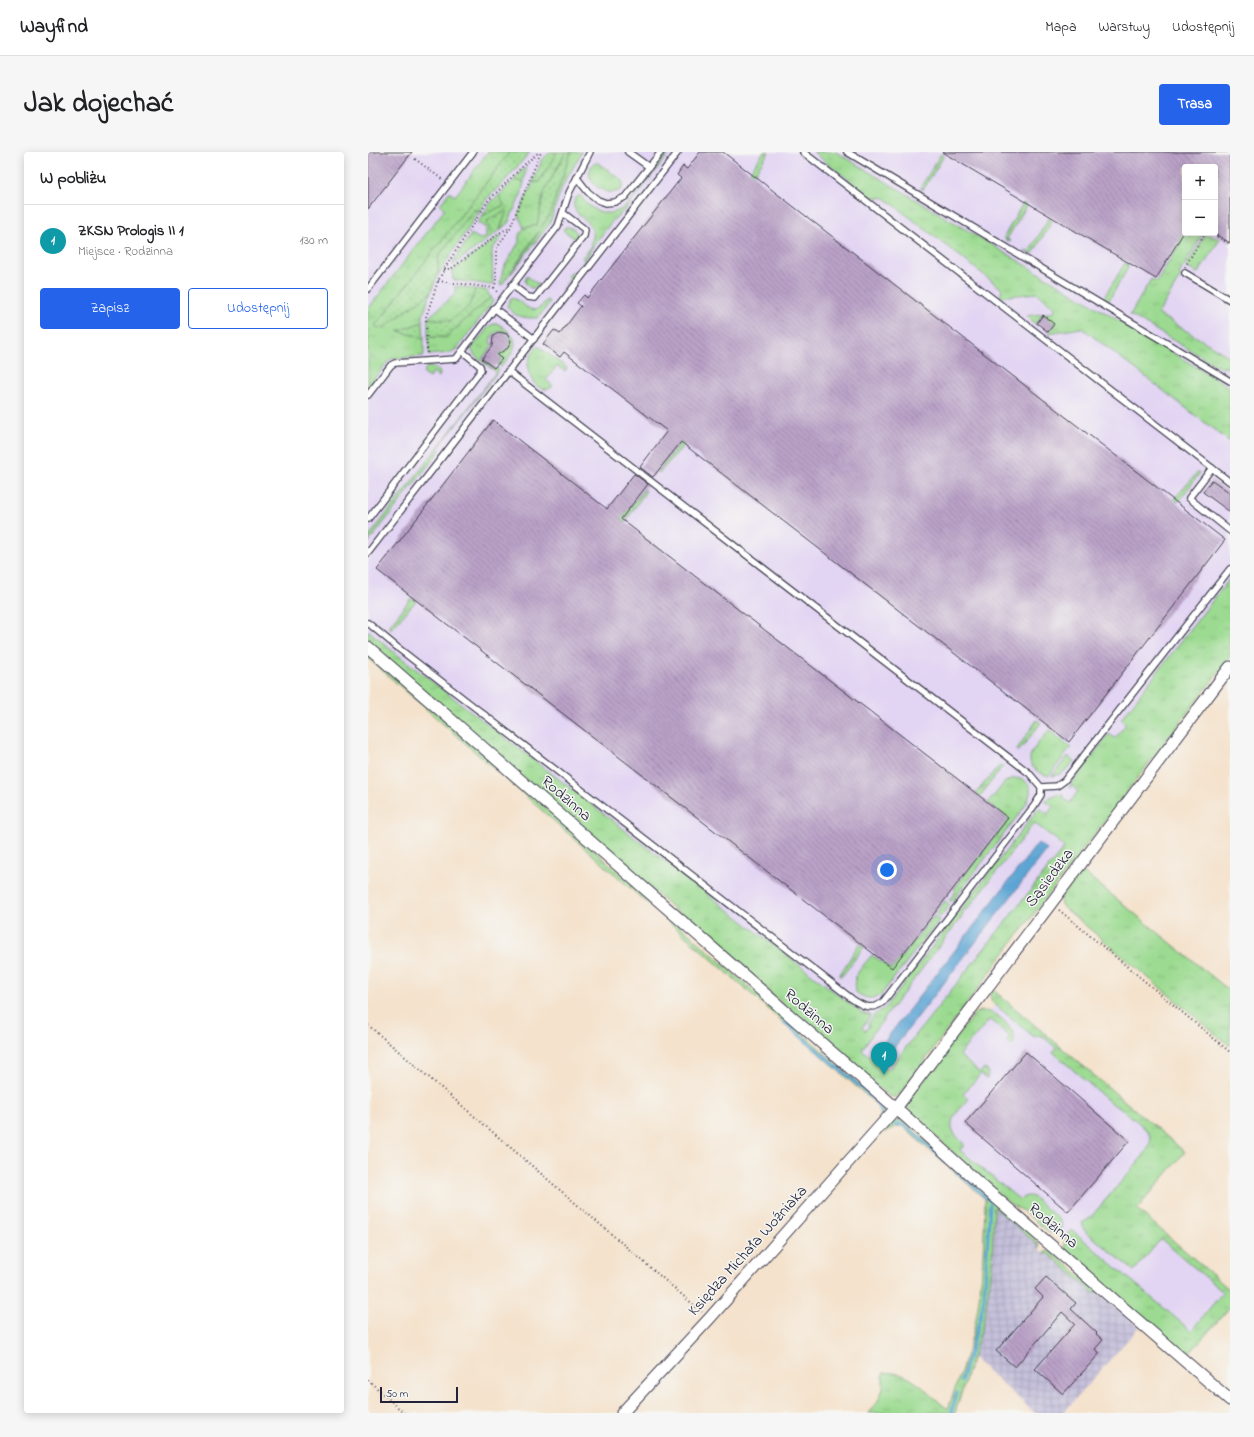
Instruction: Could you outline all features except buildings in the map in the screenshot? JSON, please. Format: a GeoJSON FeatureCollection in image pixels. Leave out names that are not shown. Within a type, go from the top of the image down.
{"type":"FeatureCollection","features":[{"type":"Feature","properties":{"kind":"street","name":"Rodzinna"},"geometry":{"type":"LineString","coordinates":[[368,647],[896,1108],[981,1185],[1230,1400]]}},
{"type":"Feature","properties":{"kind":"street","name":"Sąsiedzka"},"geometry":{"type":"LineString","coordinates":[[896,1108],[1230,667]]}},
{"type":"Feature","properties":{"kind":"street","name":"Księdza Michała Woźniaka"},"geometry":{"type":"LineString","coordinates":[[622,1413],[709,1318],[896,1108]]}},
{"type":"Feature","properties":{"kind":"lane"},"geometry":{"type":"LineString","coordinates":[[368,289],[473,152]]}},
{"type":"Feature","properties":{"kind":"lane"},"geometry":{"type":"LineString","coordinates":[[368,395],[391,365],[401,362],[456,358],[558,226],[569,193],[590,152]]}},
{"type":"Feature","properties":{"kind":"lane"},"geometry":{"type":"LineString","coordinates":[[628,152],[649,167]]}},
{"type":"Feature","properties":{"kind":"lane"},"geometry":{"type":"LineString","coordinates":[[577,178],[594,197],[603,202],[610,203],[625,197],[661,152]]}},
{"type":"Feature","properties":{"kind":"lane"},"geometry":{"type":"LineString","coordinates":[[368,553],[678,152]]}},
{"type":"Feature","properties":{"kind":"lane"},"geometry":{"type":"LineString","coordinates":[[803,152],[1230,482]]}},
{"type":"Feature","properties":{"kind":"lane"},"geometry":{"type":"LineString","coordinates":[[847,152],[1230,381]]}},
{"type":"Feature","properties":{"kind":"lane"},"geometry":{"type":"LineString","coordinates":[[512,285],[528,297],[535,298],[584,236],[585,230],[563,213]]}},
{"type":"Feature","properties":{"kind":"lane"},"geometry":{"type":"LineString","coordinates":[[1184,273],[1230,300]]}},
{"type":"Feature","properties":{"kind":"lane"},"geometry":{"type":"LineString","coordinates":[[494,308],[534,340]]}},
{"type":"Feature","properties":{"kind":"lane"},"geometry":{"type":"LineString","coordinates":[[368,519],[481,370],[480,366],[462,351]]}},
{"type":"Feature","properties":{"kind":"lane"},"geometry":{"type":"LineString","coordinates":[[368,623],[408,656],[846,994],[859,1004],[867,1007],[877,1006],[883,1002],[1041,795],[1041,786],[1034,777],[508,371]]}},
{"type":"Feature","properties":{"kind":"lane"},"geometry":{"type":"LineString","coordinates":[[1212,468],[1189,498],[1230,531]]}},
{"type":"Feature","properties":{"kind":"lane"},"geometry":{"type":"LineString","coordinates":[[1041,786],[1057,786],[1064,781],[1230,569]]}},
{"type":"Feature","properties":{"kind":"path"},"geometry":{"type":"LineString","coordinates":[[494,288],[496,282],[496,250],[510,228],[540,152]]}},
{"type":"Feature","properties":{"kind":"path"},"geometry":{"type":"LineString","coordinates":[[427,361],[426,317],[438,281],[488,201],[524,165],[540,152]]}},
{"type":"Feature","properties":{"kind":"path"},"geometry":{"type":"LineString","coordinates":[[415,158],[443,180]]}},
{"type":"Feature","properties":{"kind":"path"},"geometry":{"type":"LineString","coordinates":[[444,270],[452,268],[501,232],[510,228]]}},
{"type":"Feature","properties":{"kind":"path"},"geometry":{"type":"LineString","coordinates":[[1184,273],[1182,272],[1203,236]]}},
{"type":"Feature","properties":{"kind":"path"},"geometry":{"type":"LineString","coordinates":[[1215,236],[1230,244]]}},
{"type":"Feature","properties":{"kind":"path"},"geometry":{"type":"LineString","coordinates":[[438,281],[494,288],[498,293]]}},
{"type":"Feature","properties":{"kind":"path"},"geometry":{"type":"LineString","coordinates":[[1051,903],[1230,1052]]}},
{"type":"Feature","properties":{"kind":"path"},"geometry":{"type":"LineString","coordinates":[[368,1025],[709,1318]]}},
{"type":"Feature","properties":{"kind":"path"},"geometry":{"type":"LineString","coordinates":[[368,1380],[404,1413]]}},
{"type":"Feature","properties":{"kind":"shaded area"},"geometry":{"type":"Polygon","coordinates":[[[368,152],[499,152],[368,322],[368,152]]]}},
{"type":"Feature","properties":{"kind":"shaded area"},"geometry":{"type":"Polygon","coordinates":[[[510,152],[1230,152],[1230,646],[887,1075],[878,1067],[874,1072],[368,632],[368,336],[510,152]]]}},
{"type":"Feature","properties":{"kind":"shaded area"},"geometry":{"type":"Polygon","coordinates":[[[1002,997],[1185,1152],[1137,1209],[1230,1290],[1230,1307],[1191,1352],[1069,1246],[1067,1236],[1060,1230],[1049,1229],[962,1152],[920,1093],[1002,997]]]}},
{"type":"Feature","properties":{"kind":"shaded area"},"geometry":{"type":"Polygon","coordinates":[[[994,1207],[1038,1245],[1038,1248],[1044,1253],[1048,1254],[1095,1294],[1097,1292],[1139,1327],[1063,1413],[1035,1413],[972,1357],[983,1324],[992,1269],[994,1207]]]}},
{"type":"Feature","properties":{"kind":"green space"},"geometry":{"type":"Polygon","coordinates":[[[488,152],[510,152],[375,326],[383,328],[431,292],[423,315],[423,322],[399,331],[424,338],[424,356],[390,359],[368,387],[368,309],[445,209],[440,205],[449,192],[455,196],[488,152]]]}},
{"type":"Feature","properties":{"kind":"green space"},"geometry":{"type":"Polygon","coordinates":[[[510,152],[530,152],[486,200],[480,210],[474,210],[438,257],[438,275],[431,292],[383,328],[378,328],[375,326],[510,152]]]}},
{"type":"Feature","properties":{"kind":"green space"},"geometry":{"type":"Polygon","coordinates":[[[550,152],[557,152],[539,182],[533,182],[542,160],[550,152]]]}},
{"type":"Feature","properties":{"kind":"green space"},"geometry":{"type":"Polygon","coordinates":[[[557,152],[566,152],[544,192],[537,225],[524,228],[518,215],[533,182],[539,182],[557,152]]]}},
{"type":"Feature","properties":{"kind":"green space"},"geometry":{"type":"Polygon","coordinates":[[[566,152],[571,152],[549,216],[502,285],[500,284],[503,269],[519,242],[519,235],[524,228],[537,225],[544,192],[566,152]]]}},
{"type":"Feature","properties":{"kind":"green space"},"geometry":{"type":"Polygon","coordinates":[[[571,152],[582,152],[562,187],[550,223],[511,274],[549,216],[571,152]]]}},
{"type":"Feature","properties":{"kind":"green space"},"geometry":{"type":"Polygon","coordinates":[[[668,152],[670,152],[626,209],[614,219],[593,246],[585,261],[582,258],[592,246],[590,244],[593,236],[592,229],[588,223],[577,213],[574,208],[574,202],[579,195],[595,210],[608,213],[621,210],[627,205],[668,152]]]}},
{"type":"Feature","properties":{"kind":"green space"},"geometry":{"type":"Polygon","coordinates":[[[764,152],[769,152],[754,174],[750,171],[764,152]]]}},
{"type":"Feature","properties":{"kind":"green space"},"geometry":{"type":"Polygon","coordinates":[[[813,152],[836,152],[1230,387],[1230,442],[1082,328],[1048,333],[1055,324],[1043,314],[1036,323],[1037,326],[1027,316],[1055,312],[1054,307],[1037,293],[1000,297],[1002,289],[885,198],[871,197],[813,152]]]}},
{"type":"Feature","properties":{"kind":"green space"},"geometry":{"type":"Polygon","coordinates":[[[941,154],[944,156],[922,190],[921,187],[941,154]]]}},
{"type":"Feature","properties":{"kind":"green space"},"geometry":{"type":"Polygon","coordinates":[[[598,163],[622,180],[623,185],[621,190],[608,192],[596,186],[590,176],[590,170],[593,164],[598,163]]]}},
{"type":"Feature","properties":{"kind":"green space"},"geometry":{"type":"Polygon","coordinates":[[[524,168],[526,169],[524,182],[514,180],[524,168]]]}},
{"type":"Feature","properties":{"kind":"green space"},"geometry":{"type":"Polygon","coordinates":[[[514,180],[524,182],[521,195],[508,223],[500,230],[506,211],[488,221],[492,236],[453,265],[452,264],[471,234],[480,239],[485,238],[486,227],[478,223],[482,216],[503,205],[499,195],[514,180]]]}},
{"type":"Feature","properties":{"kind":"green space"},"geometry":{"type":"Polygon","coordinates":[[[499,195],[504,205],[482,216],[490,203],[499,195]]]}},
{"type":"Feature","properties":{"kind":"green space"},"geometry":{"type":"Polygon","coordinates":[[[1023,203],[1027,205],[1007,239],[1011,241],[1009,242],[1005,239],[1005,235],[1023,203]]]}},
{"type":"Feature","properties":{"kind":"green space"},"geometry":{"type":"Polygon","coordinates":[[[474,210],[480,210],[438,275],[438,257],[474,210]]]}},
{"type":"Feature","properties":{"kind":"green space"},"geometry":{"type":"Polygon","coordinates":[[[507,210],[500,230],[492,236],[487,221],[507,210]]]}},
{"type":"Feature","properties":{"kind":"green space"},"geometry":{"type":"Polygon","coordinates":[[[1049,218],[1052,221],[1034,252],[1030,254],[1024,251],[1029,252],[1049,218]]]}},
{"type":"Feature","properties":{"kind":"green space"},"geometry":{"type":"Polygon","coordinates":[[[565,227],[574,229],[577,234],[575,239],[563,230],[565,227]]]}},
{"type":"Feature","properties":{"kind":"green space"},"geometry":{"type":"Polygon","coordinates":[[[501,235],[502,236],[492,250],[493,285],[453,280],[452,271],[501,235]]]}},
{"type":"Feature","properties":{"kind":"green space"},"geometry":{"type":"Polygon","coordinates":[[[1182,236],[1201,236],[1179,274],[1181,276],[1158,314],[1230,357],[1230,367],[1222,368],[1217,366],[1130,315],[1151,279],[1157,282],[1180,242],[1179,241],[1182,236]]]}},
{"type":"Feature","properties":{"kind":"green space"},"geometry":{"type":"Polygon","coordinates":[[[1204,236],[1212,236],[1220,239],[1200,271],[1197,273],[1186,267],[1204,236]]]}},
{"type":"Feature","properties":{"kind":"green space"},"geometry":{"type":"Polygon","coordinates":[[[1125,263],[1129,266],[1108,302],[1105,296],[1125,263]]]}},
{"type":"Feature","properties":{"kind":"green space"},"geometry":{"type":"Polygon","coordinates":[[[571,272],[574,274],[576,272],[570,280],[567,278],[571,272]]]}},
{"type":"Feature","properties":{"kind":"green space"},"geometry":{"type":"Polygon","coordinates":[[[527,276],[539,285],[535,288],[529,287],[525,281],[527,276]]]}},
{"type":"Feature","properties":{"kind":"green space"},"geometry":{"type":"Polygon","coordinates":[[[455,286],[475,289],[472,301],[467,308],[450,321],[428,318],[455,294],[455,286]]]}},
{"type":"Feature","properties":{"kind":"green space"},"geometry":{"type":"Polygon","coordinates":[[[475,289],[486,290],[491,297],[446,337],[428,337],[428,318],[450,321],[467,308],[472,300],[475,289]]]}},
{"type":"Feature","properties":{"kind":"green space"},"geometry":{"type":"Polygon","coordinates":[[[491,297],[493,301],[457,349],[449,353],[429,355],[428,337],[446,337],[491,297]]]}},
{"type":"Feature","properties":{"kind":"green space"},"geometry":{"type":"Polygon","coordinates":[[[511,298],[521,302],[532,310],[541,306],[547,300],[550,302],[538,318],[529,318],[517,315],[510,310],[507,306],[511,298]]]}},
{"type":"Feature","properties":{"kind":"green space"},"geometry":{"type":"Polygon","coordinates":[[[423,322],[424,338],[398,331],[423,322]]]}},
{"type":"Feature","properties":{"kind":"green space"},"geometry":{"type":"Polygon","coordinates":[[[499,324],[509,332],[500,331],[493,334],[490,341],[492,346],[500,352],[503,352],[509,348],[509,333],[515,342],[513,351],[501,367],[498,365],[502,358],[490,348],[482,359],[494,369],[499,370],[438,448],[440,450],[368,543],[368,538],[496,372],[475,356],[471,349],[489,326],[499,324]]]}},
{"type":"Feature","properties":{"kind":"green space"},"geometry":{"type":"Polygon","coordinates":[[[538,346],[567,368],[565,371],[557,366],[546,380],[553,386],[548,389],[540,388],[536,385],[532,381],[528,371],[528,363],[530,358],[538,346]]]}},
{"type":"Feature","properties":{"kind":"green space"},"geometry":{"type":"Polygon","coordinates":[[[431,366],[439,371],[439,377],[433,372],[429,378],[423,373],[427,367],[431,366]]]}},
{"type":"Feature","properties":{"kind":"green space"},"geometry":{"type":"Polygon","coordinates":[[[681,442],[684,445],[659,473],[658,472],[681,442]]]}},
{"type":"Feature","properties":{"kind":"green space"},"geometry":{"type":"Polygon","coordinates":[[[1198,472],[1200,473],[1178,502],[1174,499],[1198,472]]]}},
{"type":"Feature","properties":{"kind":"green space"},"geometry":{"type":"Polygon","coordinates":[[[645,489],[646,491],[625,522],[621,519],[645,489]]]}},
{"type":"Feature","properties":{"kind":"green space"},"geometry":{"type":"Polygon","coordinates":[[[1230,578],[1230,657],[1017,936],[900,1094],[895,1097],[888,1096],[368,642],[368,630],[390,649],[863,1014],[871,1015],[862,1028],[865,1031],[875,1014],[885,1008],[1039,808],[1048,814],[1053,806],[1045,801],[1052,796],[1063,794],[1063,798],[1070,803],[1078,791],[1072,786],[1070,788],[1069,787],[1109,734],[1115,738],[1126,724],[1121,719],[1230,578]],[[1034,823],[967,910],[966,909],[962,913],[963,915],[873,1033],[862,1050],[888,1070],[1064,848],[1058,841],[1034,823]]]}},
{"type":"Feature","properties":{"kind":"green space"},"geometry":{"type":"Polygon","coordinates":[[[411,598],[416,601],[392,628],[390,628],[390,625],[411,598]]]}},
{"type":"Feature","properties":{"kind":"green space"},"geometry":{"type":"Polygon","coordinates":[[[368,652],[877,1099],[884,1110],[883,1115],[881,1117],[876,1104],[368,658],[368,652]]]}},
{"type":"Feature","properties":{"kind":"green space"},"geometry":{"type":"Polygon","coordinates":[[[1037,720],[1041,723],[1018,752],[1017,749],[1037,720]]]}},
{"type":"Feature","properties":{"kind":"green space"},"geometry":{"type":"Polygon","coordinates":[[[1049,730],[1071,747],[1049,776],[1034,769],[1030,762],[1030,758],[1035,748],[1049,730]]]}},
{"type":"Feature","properties":{"kind":"green space"},"geometry":{"type":"Polygon","coordinates":[[[1068,756],[1074,761],[1062,773],[1052,776],[1068,756]]]}},
{"type":"Feature","properties":{"kind":"green space"},"geometry":{"type":"Polygon","coordinates":[[[1000,765],[1003,766],[980,796],[976,793],[1000,765]]]}},
{"type":"Feature","properties":{"kind":"green space"},"geometry":{"type":"Polygon","coordinates":[[[1014,778],[1027,782],[1030,787],[1029,797],[1024,808],[952,902],[949,900],[956,891],[954,889],[1009,819],[988,803],[1005,782],[1014,778]]]}},
{"type":"Feature","properties":{"kind":"green space"},"geometry":{"type":"Polygon","coordinates":[[[1081,870],[1230,991],[1230,1046],[1061,905],[1060,899],[1081,870]]]}},
{"type":"Feature","properties":{"kind":"green space"},"geometry":{"type":"Polygon","coordinates":[[[945,901],[950,905],[940,917],[936,914],[945,901]]]}},
{"type":"Feature","properties":{"kind":"green space"},"geometry":{"type":"Polygon","coordinates":[[[934,916],[939,920],[881,995],[874,998],[868,998],[856,992],[855,981],[858,972],[872,955],[892,969],[934,916]]]}},
{"type":"Feature","properties":{"kind":"green space"},"geometry":{"type":"Polygon","coordinates":[[[859,944],[864,947],[842,976],[839,976],[859,944]]]}},
{"type":"Feature","properties":{"kind":"green space"},"geometry":{"type":"Polygon","coordinates":[[[992,989],[1185,1152],[1137,1209],[1230,1290],[1230,1307],[1187,1356],[1067,1253],[1065,1246],[1066,1238],[1072,1230],[1191,1331],[1223,1292],[1161,1239],[1134,1271],[1084,1230],[1082,1223],[1090,1218],[1144,1155],[1150,1142],[1149,1134],[1137,1122],[1112,1104],[1053,1052],[1056,1048],[1041,1035],[1034,1037],[992,1002],[990,995],[992,989]]]}},
{"type":"Feature","properties":{"kind":"green space"},"geometry":{"type":"Polygon","coordinates":[[[980,1011],[990,1012],[1004,1021],[1012,1031],[1014,1041],[1012,1045],[1008,1044],[1007,1041],[1010,1037],[990,1019],[959,1055],[980,1073],[983,1069],[988,1071],[987,1079],[981,1074],[963,1094],[969,1099],[959,1110],[952,1122],[953,1131],[963,1143],[964,1146],[960,1150],[962,1152],[1020,1200],[1026,1196],[1033,1197],[1059,1219],[1062,1226],[1059,1232],[1050,1233],[1023,1211],[1009,1203],[908,1111],[908,1103],[914,1093],[975,1013],[980,1011]]]}},
{"type":"Feature","properties":{"kind":"green space"},"geometry":{"type":"Polygon","coordinates":[[[897,1120],[907,1124],[1030,1233],[1040,1245],[1039,1249],[1038,1245],[994,1207],[992,1269],[983,1324],[955,1413],[868,1413],[878,1401],[883,1389],[883,1373],[893,1373],[911,1379],[948,1409],[966,1356],[978,1309],[984,1246],[985,1199],[902,1126],[895,1127],[884,1133],[889,1125],[897,1120]]]}},
{"type":"Feature","properties":{"kind":"green space"},"geometry":{"type":"Polygon","coordinates":[[[1047,1251],[1052,1252],[1098,1291],[1095,1294],[1049,1254],[1044,1253],[1047,1251]]]}},
{"type":"Feature","properties":{"kind":"water"},"geometry":{"type":"Polygon","coordinates":[[[1038,843],[1047,850],[889,1054],[880,1047],[1038,843]]]}},
{"type":"Feature","properties":{"kind":"waterway"},"geometry":{"type":"LineString","coordinates":[[784,1022],[863,1089],[877,1104],[882,1113]]}},
{"type":"Feature","properties":{"kind":"waterway"},"geometry":{"type":"LineString","coordinates":[[895,1125],[901,1124],[910,1130],[990,1201]]}},
{"type":"Feature","properties":{"kind":"waterway"},"geometry":{"type":"LineString","coordinates":[[961,1381],[979,1322],[984,1298],[990,1204]]}},
{"type":"Feature","properties":{"kind":"waterway"},"geometry":{"type":"LineString","coordinates":[[951,1413],[957,1393]]}},
{"type":"Feature","properties":{"kind":"place","name":"ZKSN Prologis II 1"},"geometry":{"type":"Point","coordinates":[884,1075]}}]}
